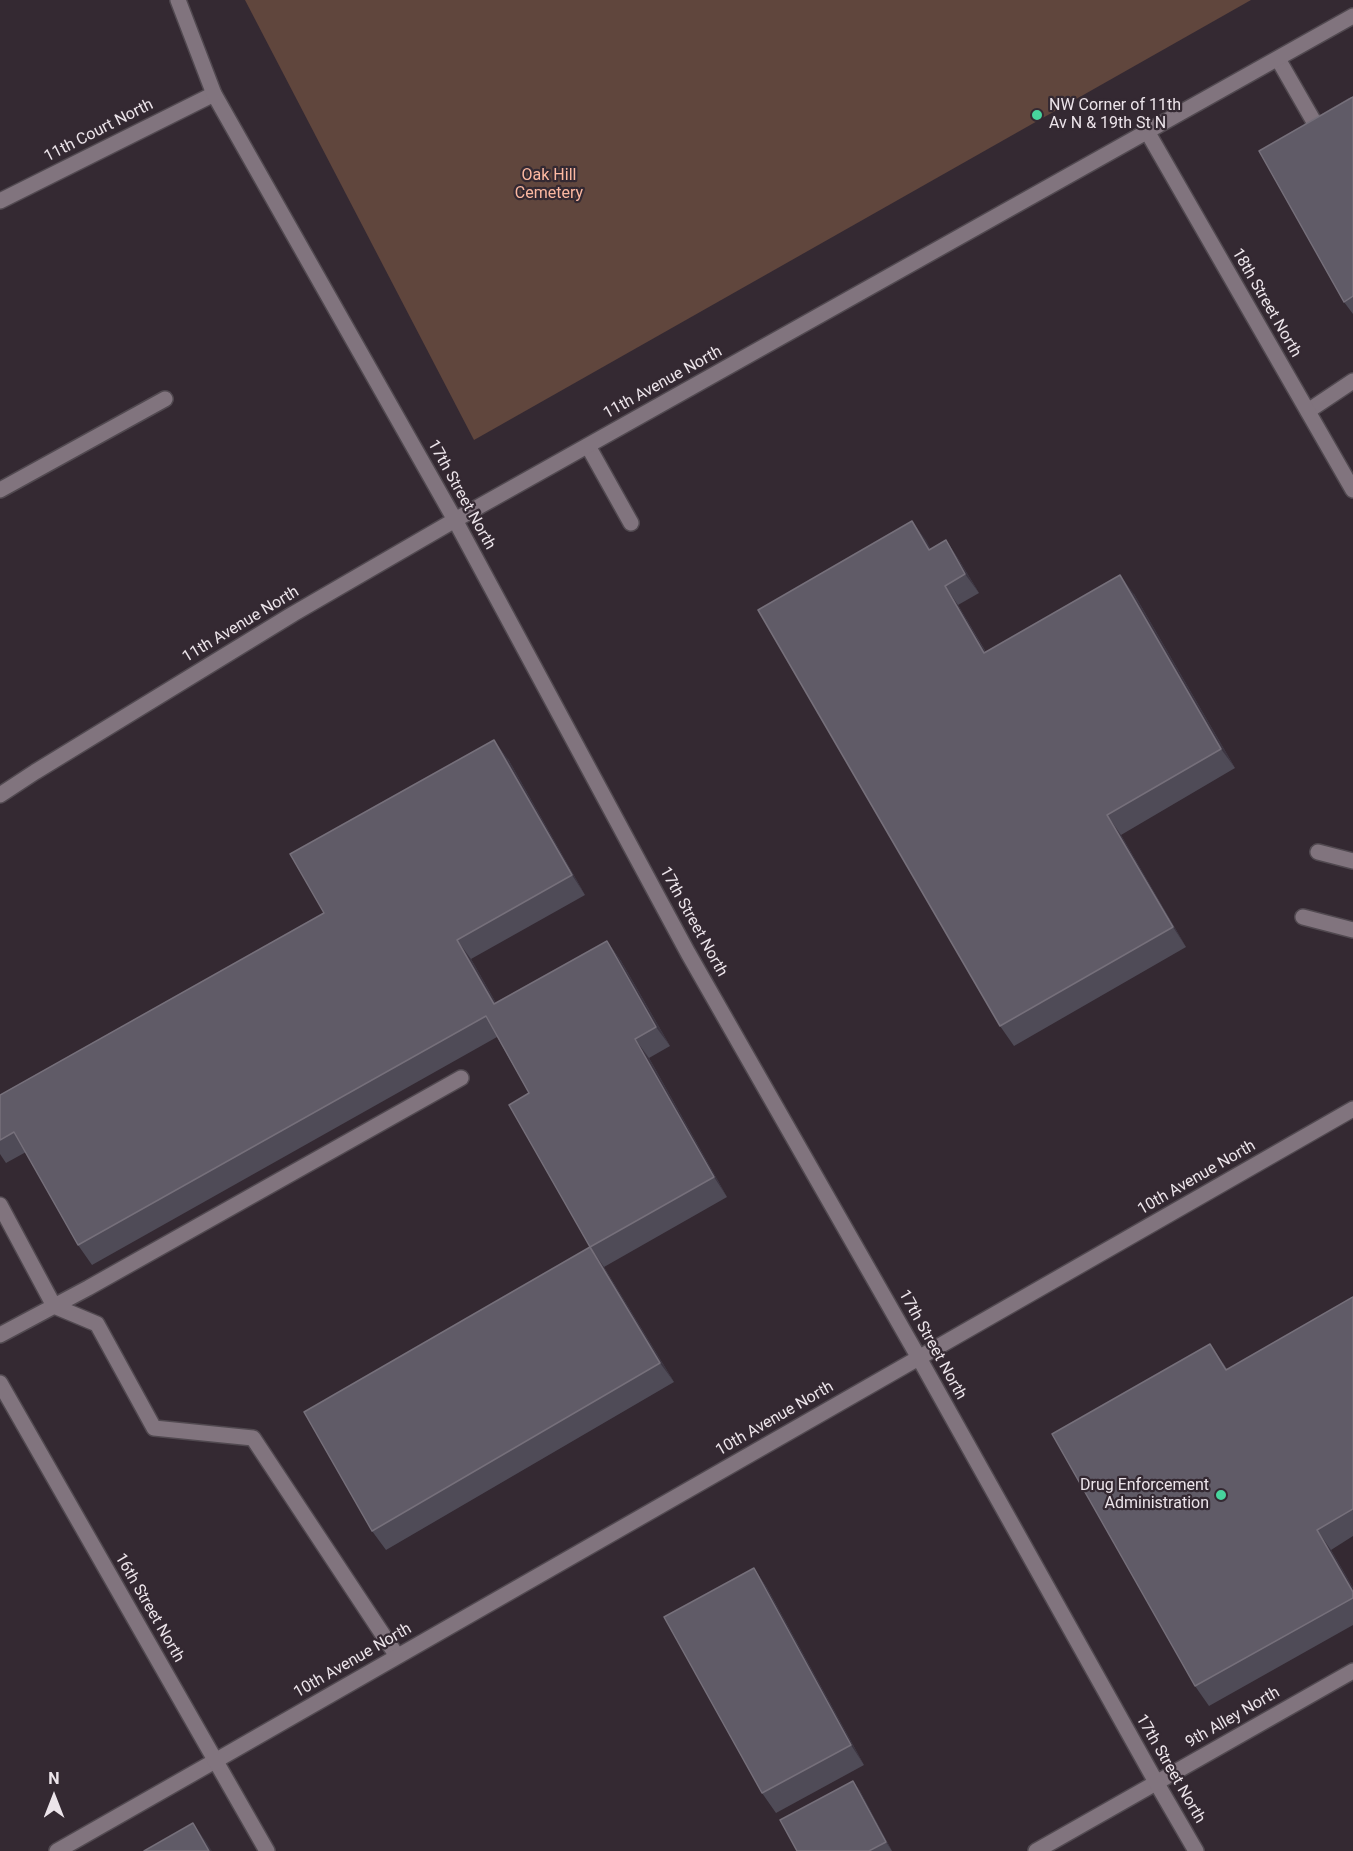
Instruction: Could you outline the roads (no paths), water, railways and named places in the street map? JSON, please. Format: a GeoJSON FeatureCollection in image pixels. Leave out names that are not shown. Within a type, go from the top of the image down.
{"type":"FeatureCollection","features":[{"type":"Feature","properties":{"kind":"street","name":"17th Street North"},"geometry":{"type":"LineString","coordinates":[[178,0],[214,94],[454,520],[688,953],[920,1358],[1156,1782],[1190,1849]]}},
{"type":"Feature","properties":{"kind":"street","name":"11th Avenue North"},"geometry":{"type":"LineString","coordinates":[[0,795],[293,614],[454,520],[1148,133],[1353,16]]}},
{"type":"Feature","properties":{"kind":"street"},"geometry":{"type":"LineString","coordinates":[[1278,59],[1317,127],[1353,106]]}},
{"type":"Feature","properties":{"kind":"street","name":"11th Court North"},"geometry":{"type":"LineString","coordinates":[[0,201],[214,94]]}},
{"type":"Feature","properties":{"kind":"street","name":"18th Street North"},"geometry":{"type":"LineString","coordinates":[[1148,133],[1353,490]]}},
{"type":"Feature","properties":{"kind":"street"},"geometry":{"type":"LineString","coordinates":[[1308,411],[1353,381]]}},
{"type":"Feature","properties":{"kind":"street"},"geometry":{"type":"LineString","coordinates":[[0,490],[165,399]]}},
{"type":"Feature","properties":{"kind":"street"},"geometry":{"type":"LineString","coordinates":[[588,446],[631,523]]}},
{"type":"Feature","properties":{"kind":"street"},"geometry":{"type":"LineString","coordinates":[[1318,852],[1353,861]]}},
{"type":"Feature","properties":{"kind":"street"},"geometry":{"type":"LineString","coordinates":[[1303,916],[1353,930]]}},
{"type":"Feature","properties":{"kind":"street"},"geometry":{"type":"LineString","coordinates":[[0,1335],[461,1078]]}},
{"type":"Feature","properties":{"kind":"street","name":"10th Avenue North"},"geometry":{"type":"LineString","coordinates":[[57,1851],[1353,1109]]}},
{"type":"Feature","properties":{"kind":"street"},"geometry":{"type":"LineString","coordinates":[[0,1205],[54,1306],[97,1324],[154,1428],[253,1438],[397,1656]]}},
{"type":"Feature","properties":{"kind":"street","name":"16th Street North"},"geometry":{"type":"LineString","coordinates":[[0,1383],[267,1851]]}},
{"type":"Feature","properties":{"kind":"street","name":"9th Alley North"},"geometry":{"type":"LineString","coordinates":[[1036,1851],[1353,1671]]}},
{"type":"Feature","properties":{"kind":"place","name":"NW Corner of 11th Av N & 19th St N"},"geometry":{"type":"Point","coordinates":[1037,115]}},
{"type":"Feature","properties":{"kind":"place","name":"Drug Enforcement Administration"},"geometry":{"type":"Point","coordinates":[1221,1495]}},
{"type":"Feature","properties":{"kind":"park label","name":"Oak Hill Cemetery"},"geometry":{"type":"Point","coordinates":[549,185]}}]}
